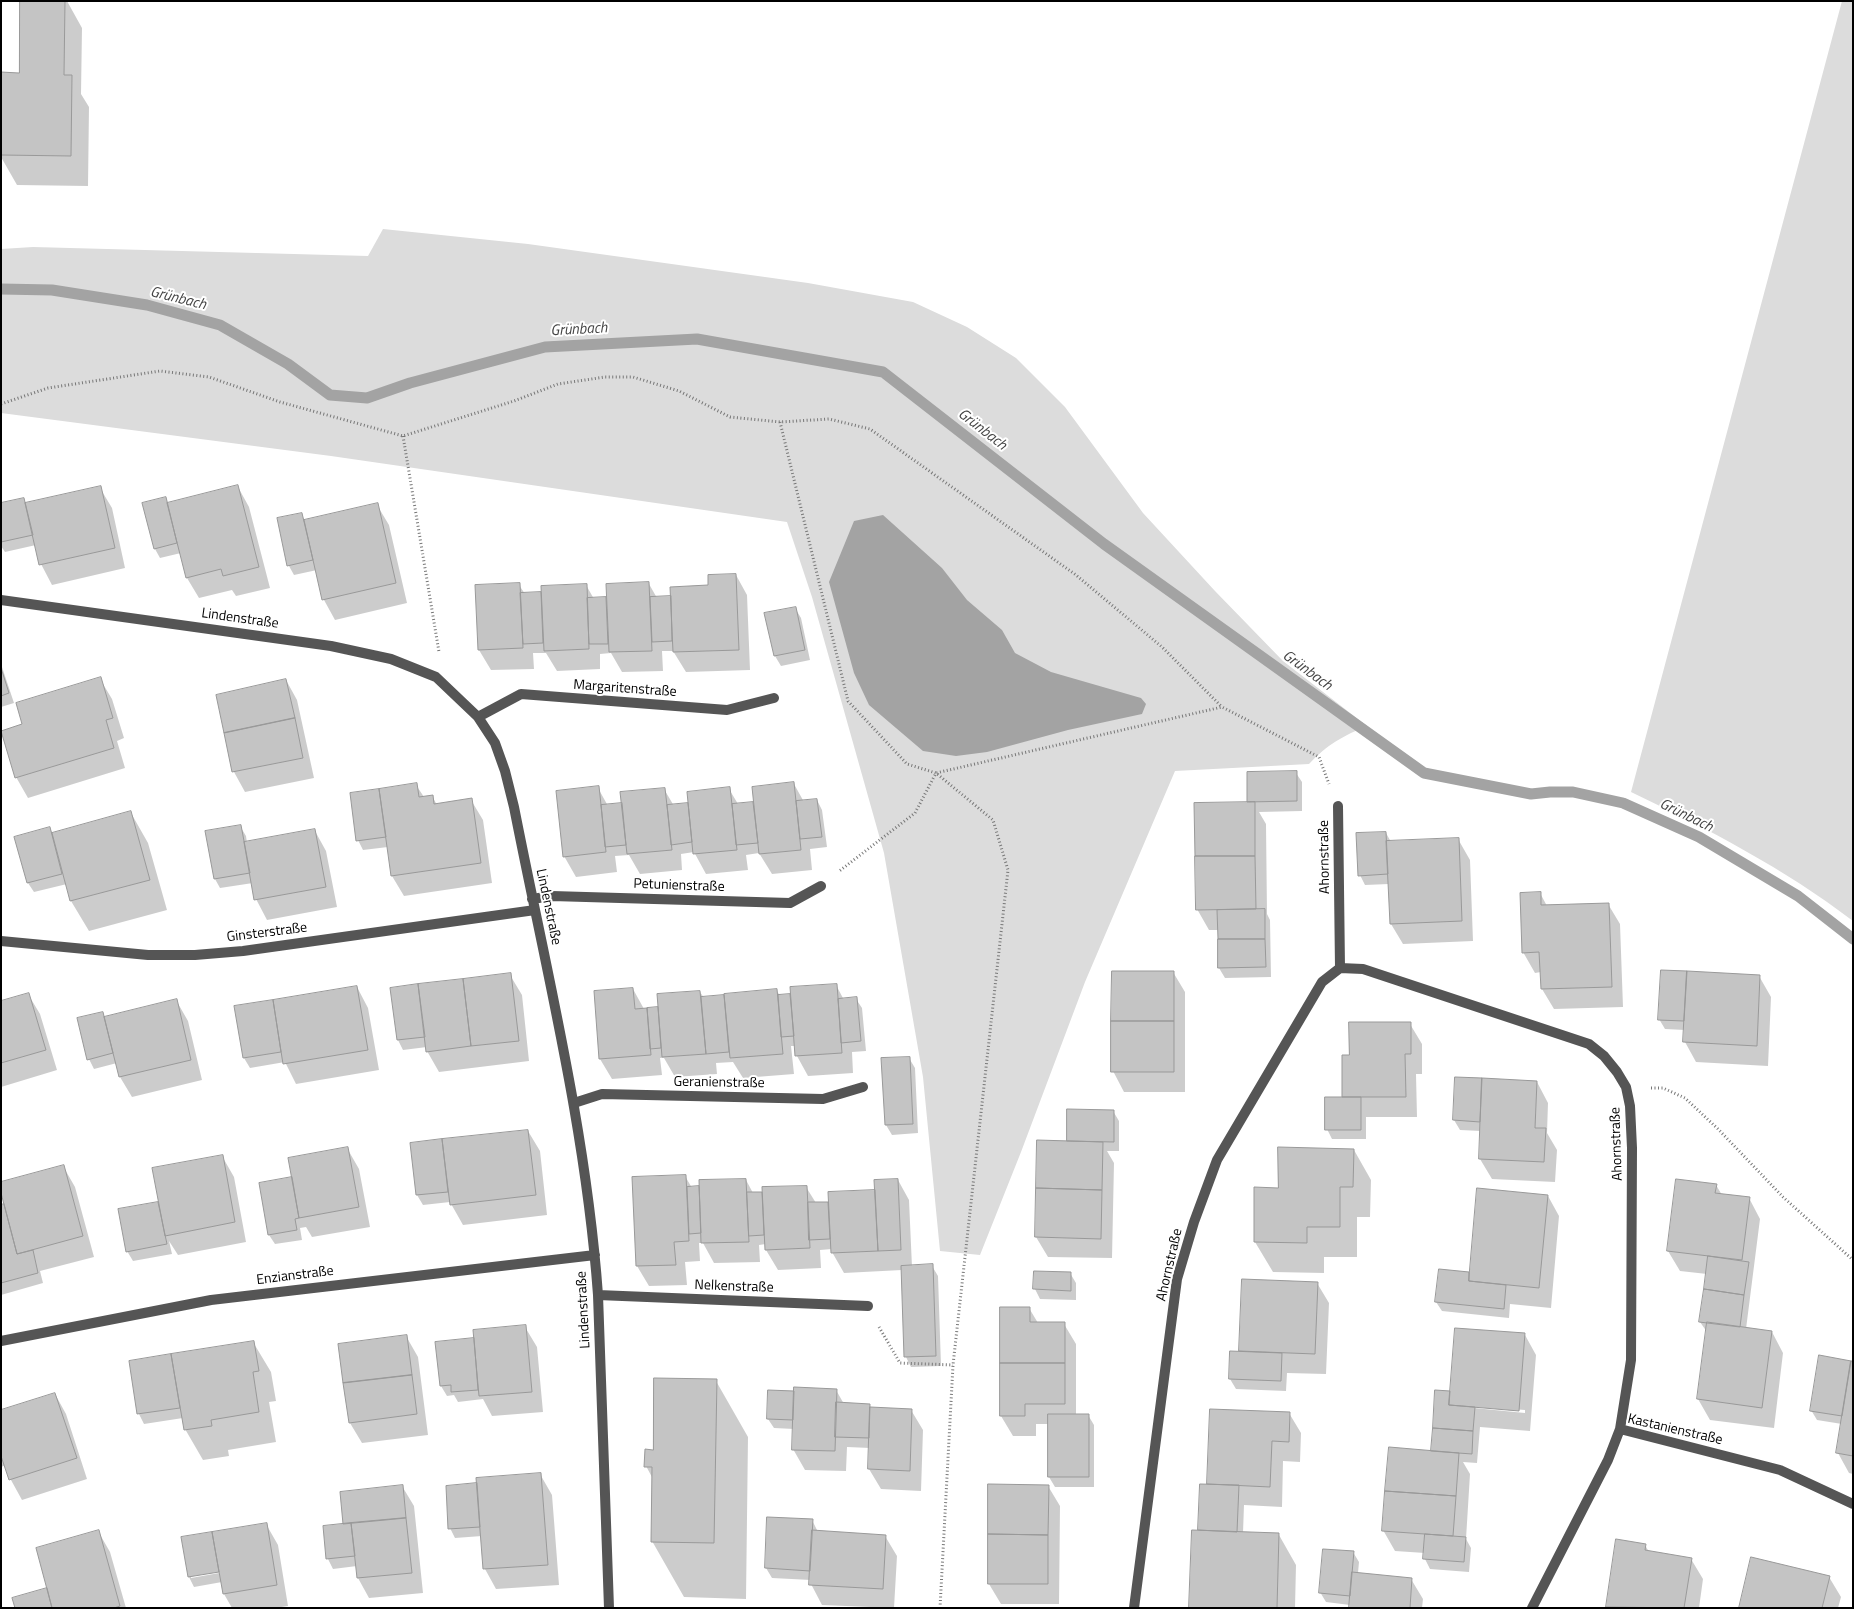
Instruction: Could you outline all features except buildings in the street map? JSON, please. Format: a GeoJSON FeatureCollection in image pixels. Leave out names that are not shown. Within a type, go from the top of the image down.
{"type":"FeatureCollection","features":[{"type":"Feature","properties":{"kind":"street","name":"Lindenstraße"},"geometry":{"type":"LineString","coordinates":[[1,600],[332,646],[391,659],[436,677],[478,717],[495,743],[505,771],[574,1103],[595,1255],[609,1608]]}},
{"type":"Feature","properties":{"kind":"street","name":"Margaritenstraße"},"geometry":{"type":"LineString","coordinates":[[478,717],[521,694],[727,710],[774,698]]}},
{"type":"Feature","properties":{"kind":"street","name":"Ahornstraße"},"geometry":{"type":"LineString","coordinates":[[1338,806],[1340,968]]}},
{"type":"Feature","properties":{"kind":"street","name":"Petunienstraße"},"geometry":{"type":"LineString","coordinates":[[532,899],[552,896],[790,903],[821,886]]}},
{"type":"Feature","properties":{"kind":"street","name":"Ginsterstraße"},"geometry":{"type":"LineString","coordinates":[[1,941],[148,954],[196,955],[243,951],[535,910]]}},
{"type":"Feature","properties":{"kind":"street","name":"Ahornstraße"},"geometry":{"type":"LineString","coordinates":[[1134,1608],[1178,1279],[1194,1222],[1217,1160],[1322,982],[1340,968],[1363,969],[1589,1044],[1604,1056],[1626,1087],[1630,1106],[1632,1148],[1631,1360],[1620,1429]]}},
{"type":"Feature","properties":{"kind":"street","name":"Geranienstraße"},"geometry":{"type":"LineString","coordinates":[[574,1103],[602,1094],[823,1099],[863,1087]]}},
{"type":"Feature","properties":{"kind":"street","name":"Enzianstraße"},"geometry":{"type":"LineString","coordinates":[[1,1341],[211,1300],[595,1255]]}},
{"type":"Feature","properties":{"kind":"street","name":"Nelkenstraße"},"geometry":{"type":"LineString","coordinates":[[598,1295],[868,1306]]}},
{"type":"Feature","properties":{"kind":"street","name":"Kastanienstraße"},"geometry":{"type":"LineString","coordinates":[[1532,1608],[1608,1460],[1620,1429],[1780,1470],[1853,1504]]}},
{"type":"Feature","properties":{"kind":"path"},"geometry":{"type":"LineString","coordinates":[[1,404],[48,388],[160,371],[209,378],[280,402],[403,436],[514,401],[558,384],[605,377],[633,377],[679,391],[730,417],[780,422],[829,419],[870,428],[1076,575],[1162,647],[1222,706],[1319,758],[1338,806]]}},
{"type":"Feature","properties":{"kind":"path"},"geometry":{"type":"LineString","coordinates":[[780,422],[848,701],[907,764],[936,773],[992,820],[1008,870],[953,1365],[940,1608]]}},
{"type":"Feature","properties":{"kind":"path"},"geometry":{"type":"LineString","coordinates":[[403,436],[439,652],[436,677]]}},
{"type":"Feature","properties":{"kind":"path"},"geometry":{"type":"LineString","coordinates":[[821,886],[915,813],[936,773],[1222,706]]}},
{"type":"Feature","properties":{"kind":"path"},"geometry":{"type":"LineString","coordinates":[[1626,1087],[1663,1088],[1685,1098],[1718,1128],[1782,1197],[1853,1260]]}},
{"type":"Feature","properties":{"kind":"path"},"geometry":{"type":"LineString","coordinates":[[868,1306],[900,1363],[953,1365]]}},
{"type":"Feature","properties":{"kind":"shaded area"},"geometry":{"type":"Polygon","coordinates":[[[1842,1],[1853,1],[1853,921],[1773,867],[1689,820],[1631,792],[1842,1]]]}},
{"type":"Feature","properties":{"kind":"shaded area"},"geometry":{"type":"Polygon","coordinates":[[[383,229],[528,244],[808,283],[913,302],[967,327],[1016,358],[1065,407],[1143,513],[1283,661],[1367,726],[1336,741],[1309,764],[1175,771],[1085,982],[980,1255],[940,1251],[923,1077],[884,853],[812,597],[787,522],[331,456],[1,413],[1,249],[33,247],[368,256],[383,229]]]}},
{"type":"Feature","properties":{"kind":"shaded area"},"geometry":{"type":"Polygon","coordinates":[[[883,515],[942,568],[967,600],[1002,630],[1015,653],[1051,672],[1141,698],[1146,704],[1142,714],[1068,730],[987,752],[956,756],[923,751],[869,705],[854,673],[829,582],[854,521],[883,515]]]}},
{"type":"Feature","properties":{"kind":"waterway","name":"Grünbach"},"geometry":{"type":"LineString","coordinates":[[1,289],[52,290],[147,305],[220,325],[288,364],[330,395],[367,398],[410,383],[545,347],[697,339],[883,372],[1104,544],[1424,773],[1531,794],[1573,792],[1623,803],[1699,837],[1798,896],[1853,939]]}}]}
